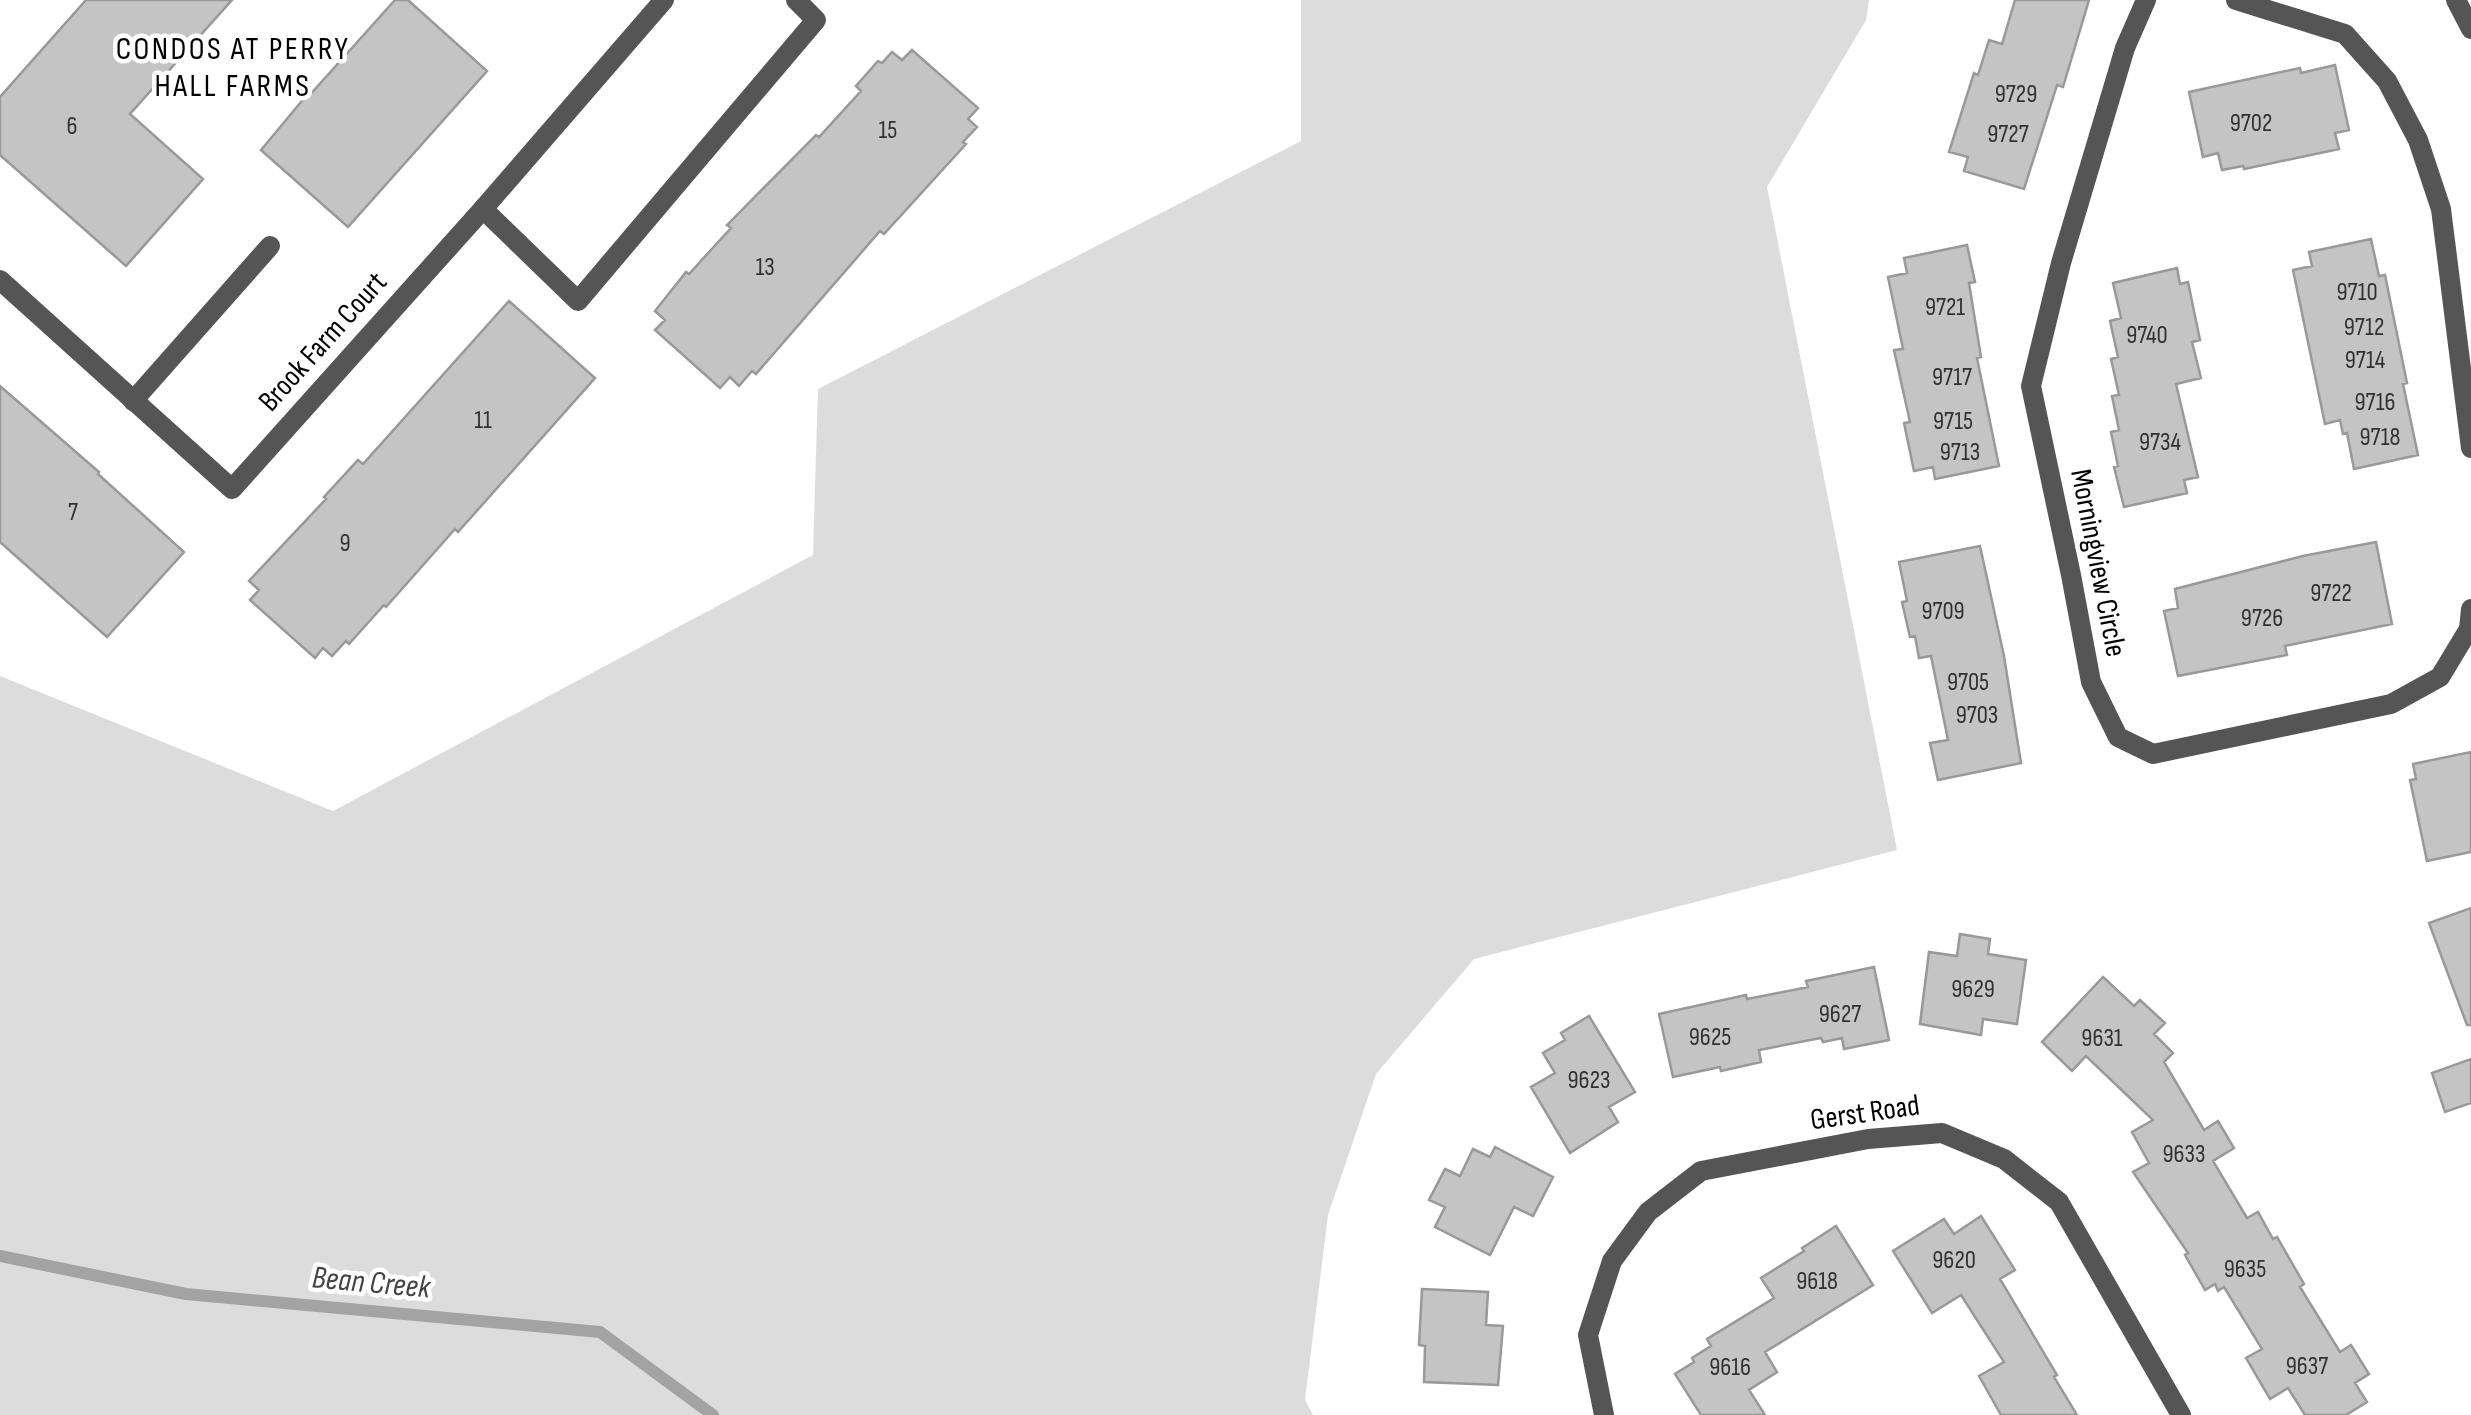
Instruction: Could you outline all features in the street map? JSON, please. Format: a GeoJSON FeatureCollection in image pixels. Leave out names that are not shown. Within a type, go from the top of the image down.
{"type":"FeatureCollection","features":[{"type":"Feature","properties":{"kind":"street","name":"Brook Farm Court"},"geometry":{"type":"LineString","coordinates":[[0,280],[232,489],[664,0]]}},
{"type":"Feature","properties":{"kind":"street"},"geometry":{"type":"LineString","coordinates":[[483,209],[578,301],[816,20],[796,0]]}},
{"type":"Feature","properties":{"kind":"street","name":"Morningview Circle"},"geometry":{"type":"LineString","coordinates":[[2146,0],[2125,48],[2066,245],[2031,386],[2090,682],[2118,736],[2153,754],[2391,704],[2440,677],[2469,629],[2471,609]]}},
{"type":"Feature","properties":{"kind":"street"},"geometry":{"type":"LineString","coordinates":[[2236,0],[2345,34],[2388,81],[2418,140],[2441,209],[2471,448]]}},
{"type":"Feature","properties":{"kind":"street"},"geometry":{"type":"LineString","coordinates":[[2456,0],[2471,28]]}},
{"type":"Feature","properties":{"kind":"street"},"geometry":{"type":"LineString","coordinates":[[133,402],[270,246]]}},
{"type":"Feature","properties":{"kind":"street","name":"Gerst Road"},"geometry":{"type":"LineString","coordinates":[[1604,1415],[1588,1334],[1612,1261],[1648,1212],[1701,1171],[1868,1139],[1942,1132],[2004,1158],[2059,1202],[2182,1415]]}},
{"type":"Feature","properties":{"kind":"shaded area"},"geometry":{"type":"Polygon","coordinates":[[[1301,0],[1869,0],[1866,20],[1767,187],[1897,850],[1474,959],[1376,1074],[1328,1215],[1305,1400],[1313,1415],[0,1415],[0,676],[333,811],[813,555],[818,389],[1301,141],[1301,0]]]}},
{"type":"Feature","properties":{"kind":"building"},"geometry":{"type":"Polygon","coordinates":[[[86,0],[232,0],[130,114],[203,179],[126,266],[0,155],[0,97],[86,0]]]}},
{"type":"Feature","properties":{"kind":"building"},"geometry":{"type":"Polygon","coordinates":[[[395,0],[408,0],[487,71],[348,227],[261,150],[395,0]]]}},
{"type":"Feature","properties":{"kind":"building"},"geometry":{"type":"Polygon","coordinates":[[[2015,0],[2089,0],[2063,87],[2057,85],[2024,189],[1964,171],[1968,157],[1949,152],[1974,73],[1978,75],[1989,40],[2002,44],[2015,0]]]}},
{"type":"Feature","properties":{"kind":"building"},"geometry":{"type":"Polygon","coordinates":[[[912,50],[978,108],[968,119],[977,127],[963,142],[966,144],[884,234],[880,231],[756,374],[752,371],[739,386],[730,377],[720,388],[655,330],[665,320],[655,311],[686,272],[689,274],[731,228],[727,225],[861,91],[856,86],[878,61],[882,63],[892,52],[902,60],[912,50]]]}},
{"type":"Feature","properties":{"kind":"building"},"geometry":{"type":"Polygon","coordinates":[[[2335,65],[2349,130],[2335,133],[2339,149],[2244,169],[2243,166],[2222,170],[2218,153],[2203,157],[2189,92],[2300,68],[2301,73],[2335,65]]]}},
{"type":"Feature","properties":{"kind":"building"},"geometry":{"type":"Polygon","coordinates":[[[2371,239],[2379,276],[2385,275],[2418,455],[2354,469],[2347,433],[2343,434],[2340,420],[2325,424],[2293,270],[2312,266],[2309,252],[2371,239]]]}},
{"type":"Feature","properties":{"kind":"building"},"geometry":{"type":"Polygon","coordinates":[[[1967,245],[1975,282],[1969,283],[1981,357],[1977,358],[1999,466],[1935,479],[1933,467],[1914,471],[1904,423],[1910,422],[1894,350],[1903,349],[1888,277],[1907,273],[1904,258],[1967,245]]]}},
{"type":"Feature","properties":{"kind":"building"},"geometry":{"type":"Polygon","coordinates":[[[2177,268],[2180,284],[2188,282],[2200,340],[2192,342],[2201,378],[2176,384],[2198,477],[2184,480],[2187,493],[2124,507],[2114,467],[2118,466],[2111,432],[2119,430],[2112,396],[2119,395],[2111,359],[2118,357],[2110,321],[2121,318],[2113,283],[2177,268]]]}},
{"type":"Feature","properties":{"kind":"building"},"geometry":{"type":"Polygon","coordinates":[[[509,301],[595,378],[458,532],[455,529],[349,644],[346,641],[332,656],[323,648],[315,658],[250,600],[259,590],[249,581],[358,460],[363,464],[509,301]]]}},
{"type":"Feature","properties":{"kind":"building"},"geometry":{"type":"Polygon","coordinates":[[[0,386],[184,552],[107,637],[0,542],[0,386]]]}},
{"type":"Feature","properties":{"kind":"building"},"geometry":{"type":"Polygon","coordinates":[[[2376,542],[2392,624],[2285,646],[2287,655],[2178,676],[2164,611],[2178,608],[2175,589],[2376,542]]]}},
{"type":"Feature","properties":{"kind":"building"},"geometry":{"type":"Polygon","coordinates":[[[1980,546],[2004,656],[2021,763],[1938,780],[1930,743],[1948,740],[1931,656],[1919,658],[1915,636],[1910,637],[1899,562],[1980,546]]]}},
{"type":"Feature","properties":{"kind":"building"},"geometry":{"type":"Polygon","coordinates":[[[2471,752],[2471,852],[2427,861],[2410,780],[2416,779],[2413,764],[2471,752]]]}},
{"type":"Feature","properties":{"kind":"building"},"geometry":{"type":"Polygon","coordinates":[[[2471,908],[2471,1025],[2467,1025],[2429,923],[2471,908]]]}},
{"type":"Feature","properties":{"kind":"building"},"geometry":{"type":"Polygon","coordinates":[[[1960,934],[1990,939],[1988,954],[2026,960],[2017,1024],[1983,1019],[1981,1035],[1920,1024],[1929,952],[1957,956],[1960,934]]]}},
{"type":"Feature","properties":{"kind":"building"},"geometry":{"type":"Polygon","coordinates":[[[1874,967],[1889,1040],[1844,1049],[1842,1038],[1823,1042],[1821,1038],[1759,1050],[1761,1062],[1673,1077],[1659,1014],[1746,995],[1747,999],[1808,987],[1806,981],[1874,967]]]}},
{"type":"Feature","properties":{"kind":"building"},"geometry":{"type":"Polygon","coordinates":[[[2103,977],[2134,1006],[2140,1000],[2165,1023],[2154,1034],[2173,1053],[2164,1062],[2204,1130],[2218,1121],[2234,1148],[2213,1161],[2247,1218],[2258,1212],[2273,1239],[2277,1237],[2304,1284],[2300,1287],[2340,1352],[2351,1345],[2369,1374],[2355,1383],[2367,1402],[2346,1415],[2305,1415],[2288,1388],[2270,1399],[2246,1358],[2262,1349],[2224,1287],[2218,1291],[2215,1284],[2205,1290],[2185,1255],[2188,1253],[2133,1172],[2149,1163],[2132,1132],[2153,1120],[2086,1056],[2072,1071],[2042,1042],[2103,977]]]}},
{"type":"Feature","properties":{"kind":"building"},"geometry":{"type":"Polygon","coordinates":[[[1589,1016],[1635,1092],[1609,1107],[1618,1122],[1570,1153],[1531,1087],[1555,1073],[1543,1053],[1565,1040],[1561,1033],[1589,1016]]]}},
{"type":"Feature","properties":{"kind":"building"},"geometry":{"type":"Polygon","coordinates":[[[2471,1059],[2471,1103],[2445,1112],[2432,1073],[2471,1059]]]}},
{"type":"Feature","properties":{"kind":"building"},"geometry":{"type":"Polygon","coordinates":[[[1495,1147],[1553,1177],[1533,1216],[1514,1207],[1490,1255],[1435,1227],[1445,1207],[1429,1200],[1445,1169],[1460,1176],[1473,1149],[1490,1157],[1495,1147]]]}},
{"type":"Feature","properties":{"kind":"building"},"geometry":{"type":"Polygon","coordinates":[[[1981,1216],[2015,1270],[2000,1279],[2077,1415],[2001,1415],[1979,1376],[2004,1362],[1961,1295],[1932,1313],[1893,1251],[1944,1219],[1954,1234],[1981,1216]]]}},
{"type":"Feature","properties":{"kind":"building"},"geometry":{"type":"Polygon","coordinates":[[[1836,1226],[1873,1285],[1765,1352],[1777,1372],[1749,1390],[1765,1415],[1701,1415],[1675,1374],[1711,1346],[1707,1339],[1774,1298],[1761,1278],[1836,1226]]]}},
{"type":"Feature","properties":{"kind":"building"},"geometry":{"type":"Polygon","coordinates":[[[1422,1289],[1488,1292],[1486,1325],[1503,1326],[1498,1385],[1424,1382],[1425,1346],[1419,1345],[1422,1289]]]}},
{"type":"Feature","properties":{"kind":"waterway","name":"Bean Creek"},"geometry":{"type":"LineString","coordinates":[[0,1256],[186,1294],[600,1332],[713,1415]]}},
{"type":"Feature","properties":{"kind":"district","name":"CONDOS AT PERRY HALL FARMS"},"geometry":{"type":"Point","coordinates":[233,68]}}]}
